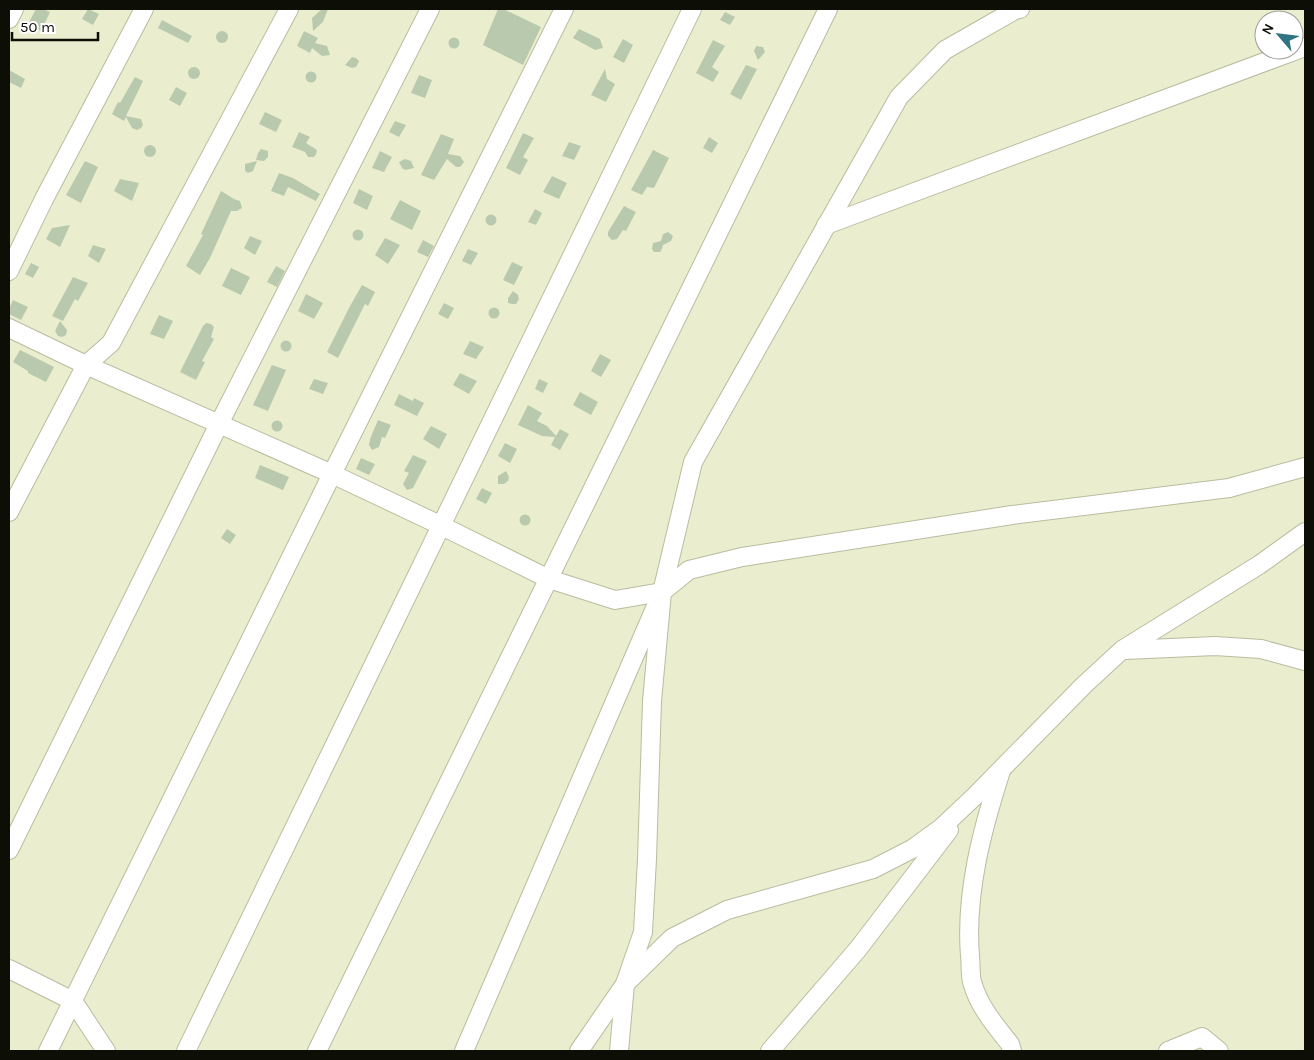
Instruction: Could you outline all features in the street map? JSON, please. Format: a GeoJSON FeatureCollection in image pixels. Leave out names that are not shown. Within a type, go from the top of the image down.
{"type":"FeatureCollection","features":[{"type":"Feature","properties":{"kind":"street"},"geometry":{"type":"LineString","coordinates":[[9,19],[14,9]]}},
{"type":"Feature","properties":{"kind":"street"},"geometry":{"type":"LineString","coordinates":[[9,271],[44,199],[144,9]]}},
{"type":"Feature","properties":{"kind":"street"},"geometry":{"type":"LineString","coordinates":[[9,512],[86,365],[111,343],[289,9]]}},
{"type":"Feature","properties":{"kind":"street"},"geometry":{"type":"LineString","coordinates":[[9,850],[219,424],[430,9]]}},
{"type":"Feature","properties":{"kind":"street"},"geometry":{"type":"LineString","coordinates":[[48,1051],[332,474],[564,9]]}},
{"type":"Feature","properties":{"kind":"street"},"geometry":{"type":"LineString","coordinates":[[186,1051],[692,9]]}},
{"type":"Feature","properties":{"kind":"street"},"geometry":{"type":"LineString","coordinates":[[317,1051],[828,9]]}},
{"type":"Feature","properties":{"kind":"street"},"geometry":{"type":"LineString","coordinates":[[620,1051],[625,984],[643,932],[652,701],[662,592],[693,462],[899,97],[945,50],[1015,10],[1020,9]]}},
{"type":"Feature","properties":{"kind":"street"},"geometry":{"type":"LineString","coordinates":[[826,225],[1305,47]]}},
{"type":"Feature","properties":{"kind":"street"},"geometry":{"type":"LineString","coordinates":[[9,328],[86,365],[332,474],[549,579],[615,600],[662,592]]}},
{"type":"Feature","properties":{"kind":"street"},"geometry":{"type":"LineString","coordinates":[[464,1051],[662,592],[689,570],[742,557],[1012,515],[1229,488],[1305,467]]}},
{"type":"Feature","properties":{"kind":"street"},"geometry":{"type":"LineString","coordinates":[[580,1051],[625,984],[672,938],[727,910],[873,869],[912,850],[941,828],[975,796],[1084,685],[1122,650],[1259,564],[1305,532]]}},
{"type":"Feature","properties":{"kind":"street"},"geometry":{"type":"LineString","coordinates":[[1122,650],[1215,646],[1261,649],[1305,661]]}},
{"type":"Feature","properties":{"kind":"street"},"geometry":{"type":"LineString","coordinates":[[1003,766],[987,814],[976,869],[971,899],[969,943],[972,982],[983,1010],[1010,1044],[1012,1051]]}},
{"type":"Feature","properties":{"kind":"street"},"geometry":{"type":"LineString","coordinates":[[770,1051],[858,949],[975,796]]}},
{"type":"Feature","properties":{"kind":"street"},"geometry":{"type":"LineString","coordinates":[[9,969],[72,1001],[106,1051]]}},
{"type":"Feature","properties":{"kind":"street"},"geometry":{"type":"LineString","coordinates":[[1168,1051],[1202,1037],[1218,1051]]}},
{"type":"Feature","properties":{"kind":"building"},"geometry":{"type":"Polygon","coordinates":[[[36,9],[50,12],[41,31],[28,24],[36,9]]]}},
{"type":"Feature","properties":{"kind":"building"},"geometry":{"type":"Polygon","coordinates":[[[88,9],[99,14],[93,25],[82,19],[88,9]]]}},
{"type":"Feature","properties":{"kind":"building"},"geometry":{"type":"Polygon","coordinates":[[[322,9],[328,9],[323,22],[313,31],[312,18],[322,9]]]}},
{"type":"Feature","properties":{"kind":"building"},"geometry":{"type":"Polygon","coordinates":[[[498,9],[503,9],[541,27],[523,65],[483,45],[498,9]]]}},
{"type":"Feature","properties":{"kind":"building"},"geometry":{"type":"Polygon","coordinates":[[[725,12],[735,17],[730,25],[720,20],[725,12]]]}},
{"type":"Feature","properties":{"kind":"building"},"geometry":{"type":"Polygon","coordinates":[[[162,20],[192,36],[188,43],[158,28],[162,20]]]}},
{"type":"Feature","properties":{"kind":"building"},"geometry":{"type":"Polygon","coordinates":[[[579,29],[600,39],[603,48],[595,50],[573,38],[579,29]]]}},
{"type":"Feature","properties":{"kind":"building"},"geometry":{"type":"Polygon","coordinates":[[[220,31],[224,31],[228,37],[224,43],[220,43],[216,39],[216,35],[220,31]]]}},
{"type":"Feature","properties":{"kind":"building"},"geometry":{"type":"Polygon","coordinates":[[[304,31],[318,38],[315,43],[327,46],[330,55],[322,56],[312,48],[310,53],[297,46],[304,31]]]}},
{"type":"Feature","properties":{"kind":"building"},"geometry":{"type":"Polygon","coordinates":[[[454,37],[460,43],[454,49],[448,43],[454,37]]]}},
{"type":"Feature","properties":{"kind":"building"},"geometry":{"type":"Polygon","coordinates":[[[623,39],[633,45],[624,63],[613,57],[623,39]]]}},
{"type":"Feature","properties":{"kind":"building"},"geometry":{"type":"Polygon","coordinates":[[[713,40],[725,46],[712,67],[719,72],[713,82],[696,73],[713,40]]]}},
{"type":"Feature","properties":{"kind":"building"},"geometry":{"type":"Polygon","coordinates":[[[756,46],[763,47],[765,52],[758,60],[754,51],[756,46]]]}},
{"type":"Feature","properties":{"kind":"building"},"geometry":{"type":"Polygon","coordinates":[[[352,57],[359,61],[356,67],[352,68],[345,65],[352,57]]]}},
{"type":"Feature","properties":{"kind":"building"},"geometry":{"type":"Polygon","coordinates":[[[746,65],[757,69],[741,100],[730,94],[746,65]]]}},
{"type":"Feature","properties":{"kind":"building"},"geometry":{"type":"Polygon","coordinates":[[[192,67],[196,67],[200,73],[196,79],[192,79],[188,75],[188,71],[192,67]]]}},
{"type":"Feature","properties":{"kind":"building"},"geometry":{"type":"Polygon","coordinates":[[[605,69],[607,79],[615,84],[606,102],[591,95],[605,69]]]}},
{"type":"Feature","properties":{"kind":"building"},"geometry":{"type":"Polygon","coordinates":[[[9,70],[25,79],[21,88],[9,82],[9,70]]]}},
{"type":"Feature","properties":{"kind":"building"},"geometry":{"type":"Polygon","coordinates":[[[311,71],[317,77],[311,83],[305,77],[311,71]]]}},
{"type":"Feature","properties":{"kind":"building"},"geometry":{"type":"Polygon","coordinates":[[[419,75],[432,80],[425,98],[411,93],[419,75]]]}},
{"type":"Feature","properties":{"kind":"building"},"geometry":{"type":"Polygon","coordinates":[[[135,77],[143,81],[126,116],[141,119],[143,125],[137,130],[132,128],[126,117],[124,121],[112,114],[135,77]]]}},
{"type":"Feature","properties":{"kind":"building"},"geometry":{"type":"Polygon","coordinates":[[[176,87],[187,93],[180,106],[169,100],[176,87]]]}},
{"type":"Feature","properties":{"kind":"building"},"geometry":{"type":"Polygon","coordinates":[[[265,112],[282,120],[276,132],[259,124],[265,112]]]}},
{"type":"Feature","properties":{"kind":"building"},"geometry":{"type":"Polygon","coordinates":[[[395,121],[406,125],[399,137],[389,132],[395,121]]]}},
{"type":"Feature","properties":{"kind":"building"},"geometry":{"type":"Polygon","coordinates":[[[299,132],[310,137],[306,143],[317,150],[314,157],[308,157],[305,152],[292,147],[299,132]]]}},
{"type":"Feature","properties":{"kind":"building"},"geometry":{"type":"Polygon","coordinates":[[[523,133],[534,138],[523,157],[528,160],[520,175],[506,168],[523,133]]]}},
{"type":"Feature","properties":{"kind":"building"},"geometry":{"type":"Polygon","coordinates":[[[441,134],[454,139],[448,154],[460,156],[464,162],[460,167],[456,167],[447,159],[434,180],[421,175],[441,134]]]}},
{"type":"Feature","properties":{"kind":"building"},"geometry":{"type":"Polygon","coordinates":[[[709,137],[718,143],[712,153],[703,148],[709,137]]]}},
{"type":"Feature","properties":{"kind":"building"},"geometry":{"type":"Polygon","coordinates":[[[569,142],[581,146],[574,160],[562,156],[569,142]]]}},
{"type":"Feature","properties":{"kind":"building"},"geometry":{"type":"Polygon","coordinates":[[[148,145],[152,145],[156,151],[152,157],[148,157],[144,153],[144,149],[148,145]]]}},
{"type":"Feature","properties":{"kind":"building"},"geometry":{"type":"Polygon","coordinates":[[[261,149],[268,151],[268,157],[264,161],[256,160],[261,149]]]}},
{"type":"Feature","properties":{"kind":"building"},"geometry":{"type":"Polygon","coordinates":[[[653,150],[669,158],[654,188],[647,187],[642,195],[631,190],[653,150]]]}},
{"type":"Feature","properties":{"kind":"building"},"geometry":{"type":"Polygon","coordinates":[[[380,151],[392,157],[384,172],[372,168],[380,151]]]}},
{"type":"Feature","properties":{"kind":"building"},"geometry":{"type":"Polygon","coordinates":[[[405,159],[411,161],[414,168],[405,170],[402,168],[399,162],[405,159]]]}},
{"type":"Feature","properties":{"kind":"building"},"geometry":{"type":"Polygon","coordinates":[[[85,161],[98,167],[81,203],[66,195],[85,161]]]}},
{"type":"Feature","properties":{"kind":"building"},"geometry":{"type":"Polygon","coordinates":[[[257,161],[253,171],[248,173],[245,171],[245,164],[257,161]]]}},
{"type":"Feature","properties":{"kind":"building"},"geometry":{"type":"Polygon","coordinates":[[[279,173],[293,178],[320,194],[316,201],[288,187],[284,196],[271,191],[279,173]]]}},
{"type":"Feature","properties":{"kind":"building"},"geometry":{"type":"Polygon","coordinates":[[[552,176],[567,183],[559,199],[543,192],[552,176]]]}},
{"type":"Feature","properties":{"kind":"building"},"geometry":{"type":"Polygon","coordinates":[[[120,179],[139,183],[132,201],[114,191],[120,179]]]}},
{"type":"Feature","properties":{"kind":"building"},"geometry":{"type":"Polygon","coordinates":[[[359,189],[373,196],[367,210],[353,203],[359,189]]]}},
{"type":"Feature","properties":{"kind":"building"},"geometry":{"type":"Polygon","coordinates":[[[221,191],[240,201],[242,208],[237,211],[231,211],[210,258],[200,275],[186,266],[203,235],[201,234],[221,191]]]}},
{"type":"Feature","properties":{"kind":"building"},"geometry":{"type":"Polygon","coordinates":[[[400,200],[421,211],[412,230],[390,219],[400,200]]]}},
{"type":"Feature","properties":{"kind":"building"},"geometry":{"type":"Polygon","coordinates":[[[624,206],[636,212],[626,231],[623,230],[617,239],[612,240],[608,236],[608,232],[624,206]]]}},
{"type":"Feature","properties":{"kind":"building"},"geometry":{"type":"Polygon","coordinates":[[[535,209],[542,213],[536,225],[528,222],[535,209]]]}},
{"type":"Feature","properties":{"kind":"building"},"geometry":{"type":"Polygon","coordinates":[[[491,214],[497,220],[491,226],[485,220],[491,214]]]}},
{"type":"Feature","properties":{"kind":"building"},"geometry":{"type":"Polygon","coordinates":[[[70,225],[60,247],[46,239],[52,228],[70,225]]]}},
{"type":"Feature","properties":{"kind":"building"},"geometry":{"type":"Polygon","coordinates":[[[358,229],[364,235],[358,241],[352,235],[358,229]]]}},
{"type":"Feature","properties":{"kind":"building"},"geometry":{"type":"Polygon","coordinates":[[[668,232],[673,236],[671,241],[663,245],[660,252],[654,252],[652,249],[653,243],[661,241],[663,234],[668,232]]]}},
{"type":"Feature","properties":{"kind":"building"},"geometry":{"type":"Polygon","coordinates":[[[250,236],[262,241],[255,255],[244,248],[250,236]]]}},
{"type":"Feature","properties":{"kind":"building"},"geometry":{"type":"Polygon","coordinates":[[[385,238],[400,245],[388,264],[375,255],[385,238]]]}},
{"type":"Feature","properties":{"kind":"building"},"geometry":{"type":"Polygon","coordinates":[[[423,240],[434,246],[428,257],[417,252],[423,240]]]}},
{"type":"Feature","properties":{"kind":"building"},"geometry":{"type":"Polygon","coordinates":[[[93,245],[106,249],[99,263],[88,256],[93,245]]]}},
{"type":"Feature","properties":{"kind":"building"},"geometry":{"type":"Polygon","coordinates":[[[468,249],[478,253],[471,265],[462,261],[468,249]]]}},
{"type":"Feature","properties":{"kind":"building"},"geometry":{"type":"Polygon","coordinates":[[[512,262],[523,267],[514,285],[503,280],[512,262]]]}},
{"type":"Feature","properties":{"kind":"building"},"geometry":{"type":"Polygon","coordinates":[[[31,263],[39,267],[33,278],[25,274],[31,263]]]}},
{"type":"Feature","properties":{"kind":"building"},"geometry":{"type":"Polygon","coordinates":[[[276,266],[285,271],[277,287],[267,282],[276,266]]]}},
{"type":"Feature","properties":{"kind":"building"},"geometry":{"type":"Polygon","coordinates":[[[231,268],[250,277],[241,295],[222,286],[231,268]]]}},
{"type":"Feature","properties":{"kind":"building"},"geometry":{"type":"Polygon","coordinates":[[[73,277],[88,283],[78,301],[75,299],[63,321],[52,316],[73,277]]]}},
{"type":"Feature","properties":{"kind":"building"},"geometry":{"type":"Polygon","coordinates":[[[362,285],[375,292],[368,306],[365,304],[338,358],[327,352],[362,285]]]}},
{"type":"Feature","properties":{"kind":"building"},"geometry":{"type":"Polygon","coordinates":[[[513,291],[518,295],[519,299],[516,304],[508,303],[508,298],[513,291]]]}},
{"type":"Feature","properties":{"kind":"building"},"geometry":{"type":"Polygon","coordinates":[[[306,294],[323,303],[314,319],[298,311],[306,294]]]}},
{"type":"Feature","properties":{"kind":"building"},"geometry":{"type":"Polygon","coordinates":[[[13,300],[28,307],[21,320],[9,314],[13,300]]]}},
{"type":"Feature","properties":{"kind":"building"},"geometry":{"type":"Polygon","coordinates":[[[444,303],[454,308],[448,319],[438,314],[444,303]]]}},
{"type":"Feature","properties":{"kind":"building"},"geometry":{"type":"Polygon","coordinates":[[[494,307],[500,313],[494,319],[488,313],[494,307]]]}},
{"type":"Feature","properties":{"kind":"building"},"geometry":{"type":"Polygon","coordinates":[[[159,315],[173,321],[164,339],[150,334],[159,315]]]}},
{"type":"Feature","properties":{"kind":"building"},"geometry":{"type":"Polygon","coordinates":[[[60,321],[67,330],[66,335],[62,337],[58,336],[55,331],[60,321]]]}},
{"type":"Feature","properties":{"kind":"building"},"geometry":{"type":"Polygon","coordinates":[[[206,323],[214,327],[211,337],[214,339],[202,361],[205,362],[196,380],[180,372],[206,323]]]}},
{"type":"Feature","properties":{"kind":"building"},"geometry":{"type":"Polygon","coordinates":[[[286,340],[292,346],[286,352],[280,346],[286,340]]]}},
{"type":"Feature","properties":{"kind":"building"},"geometry":{"type":"Polygon","coordinates":[[[470,341],[484,347],[476,359],[463,354],[470,341]]]}},
{"type":"Feature","properties":{"kind":"building"},"geometry":{"type":"Polygon","coordinates":[[[20,350],[54,367],[46,382],[28,373],[28,371],[13,362],[20,350]]]}},
{"type":"Feature","properties":{"kind":"building"},"geometry":{"type":"Polygon","coordinates":[[[600,354],[611,360],[601,377],[591,371],[600,354]]]}},
{"type":"Feature","properties":{"kind":"building"},"geometry":{"type":"Polygon","coordinates":[[[272,365],[286,370],[268,411],[253,405],[272,365]]]}},
{"type":"Feature","properties":{"kind":"building"},"geometry":{"type":"Polygon","coordinates":[[[460,373],[477,381],[469,394],[453,385],[460,373]]]}},
{"type":"Feature","properties":{"kind":"building"},"geometry":{"type":"Polygon","coordinates":[[[314,379],[328,383],[323,394],[309,389],[314,379]]]}},
{"type":"Feature","properties":{"kind":"building"},"geometry":{"type":"Polygon","coordinates":[[[539,379],[548,383],[543,393],[535,389],[539,379]]]}},
{"type":"Feature","properties":{"kind":"building"},"geometry":{"type":"Polygon","coordinates":[[[580,392],[598,402],[591,415],[573,405],[580,392]]]}},
{"type":"Feature","properties":{"kind":"building"},"geometry":{"type":"Polygon","coordinates":[[[399,394],[413,401],[414,398],[424,403],[417,416],[394,405],[399,394]]]}},
{"type":"Feature","properties":{"kind":"building"},"geometry":{"type":"Polygon","coordinates":[[[528,405],[542,413],[537,421],[547,426],[556,436],[560,429],[569,434],[560,450],[551,445],[555,437],[542,436],[518,425],[528,405]]]}},
{"type":"Feature","properties":{"kind":"building"},"geometry":{"type":"Polygon","coordinates":[[[277,420],[283,426],[277,432],[271,426],[277,420]]]}},
{"type":"Feature","properties":{"kind":"building"},"geometry":{"type":"Polygon","coordinates":[[[378,420],[391,425],[385,438],[382,437],[379,447],[372,450],[369,445],[370,439],[378,420]]]}},
{"type":"Feature","properties":{"kind":"building"},"geometry":{"type":"Polygon","coordinates":[[[431,426],[447,434],[439,449],[423,439],[431,426]]]}},
{"type":"Feature","properties":{"kind":"building"},"geometry":{"type":"Polygon","coordinates":[[[505,443],[517,449],[510,463],[498,456],[505,443]]]}},
{"type":"Feature","properties":{"kind":"building"},"geometry":{"type":"Polygon","coordinates":[[[413,455],[427,461],[413,488],[407,490],[403,484],[409,473],[404,471],[413,455]]]}},
{"type":"Feature","properties":{"kind":"building"},"geometry":{"type":"Polygon","coordinates":[[[361,458],[375,464],[369,475],[356,469],[361,458]]]}},
{"type":"Feature","properties":{"kind":"building"},"geometry":{"type":"Polygon","coordinates":[[[260,465],[289,477],[283,490],[255,478],[260,465]]]}},
{"type":"Feature","properties":{"kind":"building"},"geometry":{"type":"Polygon","coordinates":[[[506,471],[509,477],[508,481],[504,484],[498,484],[498,476],[506,471]]]}},
{"type":"Feature","properties":{"kind":"building"},"geometry":{"type":"Polygon","coordinates":[[[482,488],[492,493],[486,504],[476,499],[482,488]]]}},
{"type":"Feature","properties":{"kind":"building"},"geometry":{"type":"Polygon","coordinates":[[[525,514],[531,520],[525,526],[519,520],[525,514]]]}},
{"type":"Feature","properties":{"kind":"building"},"geometry":{"type":"Polygon","coordinates":[[[227,529],[236,535],[230,544],[221,538],[227,529]]]}}]}
